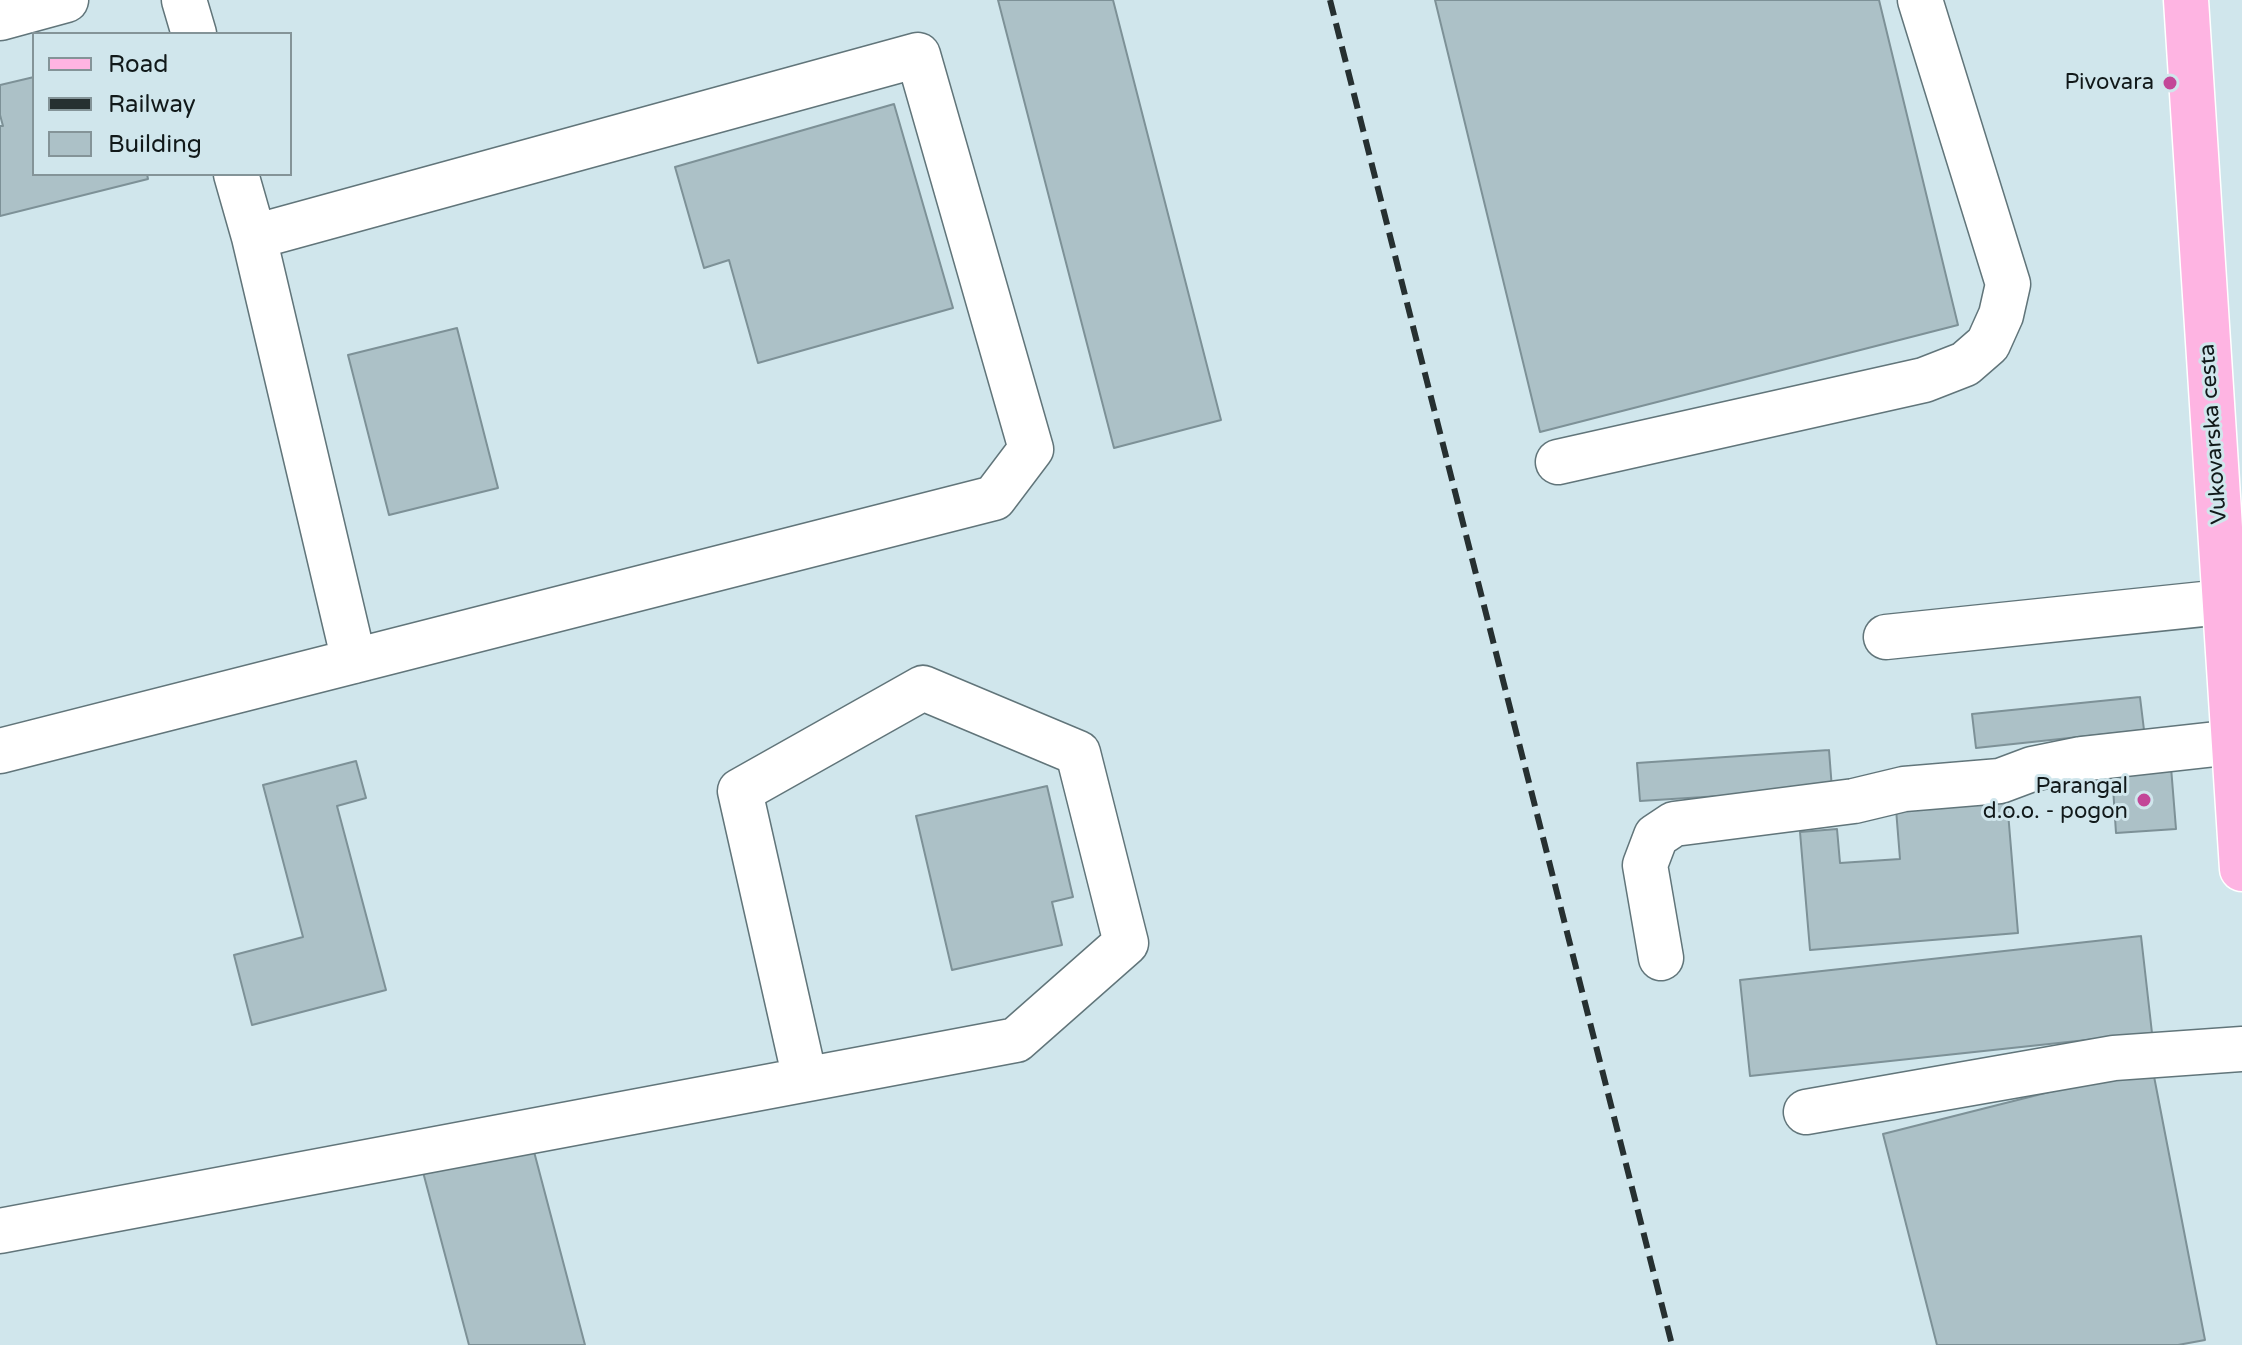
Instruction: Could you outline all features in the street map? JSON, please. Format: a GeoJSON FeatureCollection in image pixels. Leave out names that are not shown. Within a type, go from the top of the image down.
{"type":"FeatureCollection","features":[{"type":"Feature","properties":{"kind":"main road","name":"Vukovarska cesta"},"geometry":{"type":"LineString","coordinates":[[2186,0],[2233,600],[2234,742],[2242,869]]}},
{"type":"Feature","properties":{"kind":"lane"},"geometry":{"type":"LineString","coordinates":[[0,18],[66,0]]}},
{"type":"Feature","properties":{"kind":"lane"},"geometry":{"type":"LineString","coordinates":[[184,0],[193,32]]}},
{"type":"Feature","properties":{"kind":"lane"},"geometry":{"type":"LineString","coordinates":[[1558,462],[1924,380],[1965,364],[1988,344],[2001,315],[2008,284],[1920,0]]}},
{"type":"Feature","properties":{"kind":"lane"},"geometry":{"type":"LineString","coordinates":[[0,751],[994,498],[1031,449],[918,55],[254,237]]}},
{"type":"Feature","properties":{"kind":"lane"},"geometry":{"type":"LineString","coordinates":[[237,176],[254,237],[354,661]]}},
{"type":"Feature","properties":{"kind":"lane"},"geometry":{"type":"LineString","coordinates":[[1886,637],[2233,600]]}},
{"type":"Feature","properties":{"kind":"lane"},"geometry":{"type":"LineString","coordinates":[[0,1231],[1016,1040],[1126,943],[1078,753],[923,688],[740,791],[805,1079]]}},
{"type":"Feature","properties":{"kind":"lane"},"geometry":{"type":"LineString","coordinates":[[1661,958],[1645,865],[1656,836],[1674,824],[1854,801],[1904,789],[2000,781],[2032,769],[2081,759],[2234,742]]}},
{"type":"Feature","properties":{"kind":"lane"},"geometry":{"type":"LineString","coordinates":[[1806,1112],[2114,1058],[2242,1049]]}},
{"type":"Feature","properties":{"kind":"building"},"geometry":{"type":"Polygon","coordinates":[[[998,0],[1113,0],[1221,420],[1114,448],[998,0]]]}},
{"type":"Feature","properties":{"kind":"building"},"geometry":{"type":"Polygon","coordinates":[[[1435,0],[1879,0],[1958,325],[1540,432],[1435,0]]]}},
{"type":"Feature","properties":{"kind":"building"},"geometry":{"type":"Polygon","coordinates":[[[32,77],[32,176],[147,176],[148,179],[0,216],[0,126],[3,126],[0,85],[32,77]]]}},
{"type":"Feature","properties":{"kind":"building"},"geometry":{"type":"Polygon","coordinates":[[[894,104],[953,308],[758,363],[729,260],[704,268],[675,167],[894,104]]]}},
{"type":"Feature","properties":{"kind":"building"},"geometry":{"type":"Polygon","coordinates":[[[457,328],[498,488],[389,515],[348,355],[457,328]]]}},
{"type":"Feature","properties":{"kind":"building"},"geometry":{"type":"Polygon","coordinates":[[[2140,697],[2144,730],[1976,748],[1972,714],[2140,697]]]}},
{"type":"Feature","properties":{"kind":"building"},"geometry":{"type":"Polygon","coordinates":[[[1829,750],[1832,789],[1640,801],[1637,763],[1829,750]]]}},
{"type":"Feature","properties":{"kind":"building"},"geometry":{"type":"Polygon","coordinates":[[[356,761],[366,798],[337,806],[386,990],[252,1025],[234,955],[303,937],[263,785],[356,761]]]}},
{"type":"Feature","properties":{"kind":"building","name":"Parangal d.o.o. - pogon"},"geometry":{"type":"Polygon","coordinates":[[[2171,767],[2176,829],[2116,833],[2112,772],[2171,767]]]}},
{"type":"Feature","properties":{"kind":"building"},"geometry":{"type":"Polygon","coordinates":[[[1047,786],[1073,897],[1052,902],[1062,945],[952,970],[916,816],[1047,786]]]}},
{"type":"Feature","properties":{"kind":"building"},"geometry":{"type":"Polygon","coordinates":[[[2007,800],[2018,933],[1810,950],[1800,832],[1837,829],[1840,863],[1900,859],[1896,809],[2007,800]]]}},
{"type":"Feature","properties":{"kind":"building"},"geometry":{"type":"Polygon","coordinates":[[[2141,936],[2152,1033],[1750,1076],[1740,980],[2141,936]]]}},
{"type":"Feature","properties":{"kind":"building"},"geometry":{"type":"Polygon","coordinates":[[[2152,1066],[2205,1340],[2178,1345],[1937,1345],[1883,1134],[2152,1066]]]}},
{"type":"Feature","properties":{"kind":"building"},"geometry":{"type":"Polygon","coordinates":[[[532,1144],[585,1345],[469,1345],[423,1172],[532,1144]]]}},
{"type":"Feature","properties":{"kind":"railway"},"geometry":{"type":"LineString","coordinates":[[1330,0],[1672,1345]]}},
{"type":"Feature","properties":{"kind":"place","name":"Pivovara"},"geometry":{"type":"Point","coordinates":[2170,83]}},
{"type":"Feature","properties":{"kind":"place","name":"Parangal d.o.o. - pogon"},"geometry":{"type":"Point","coordinates":[2144,800]}}]}
